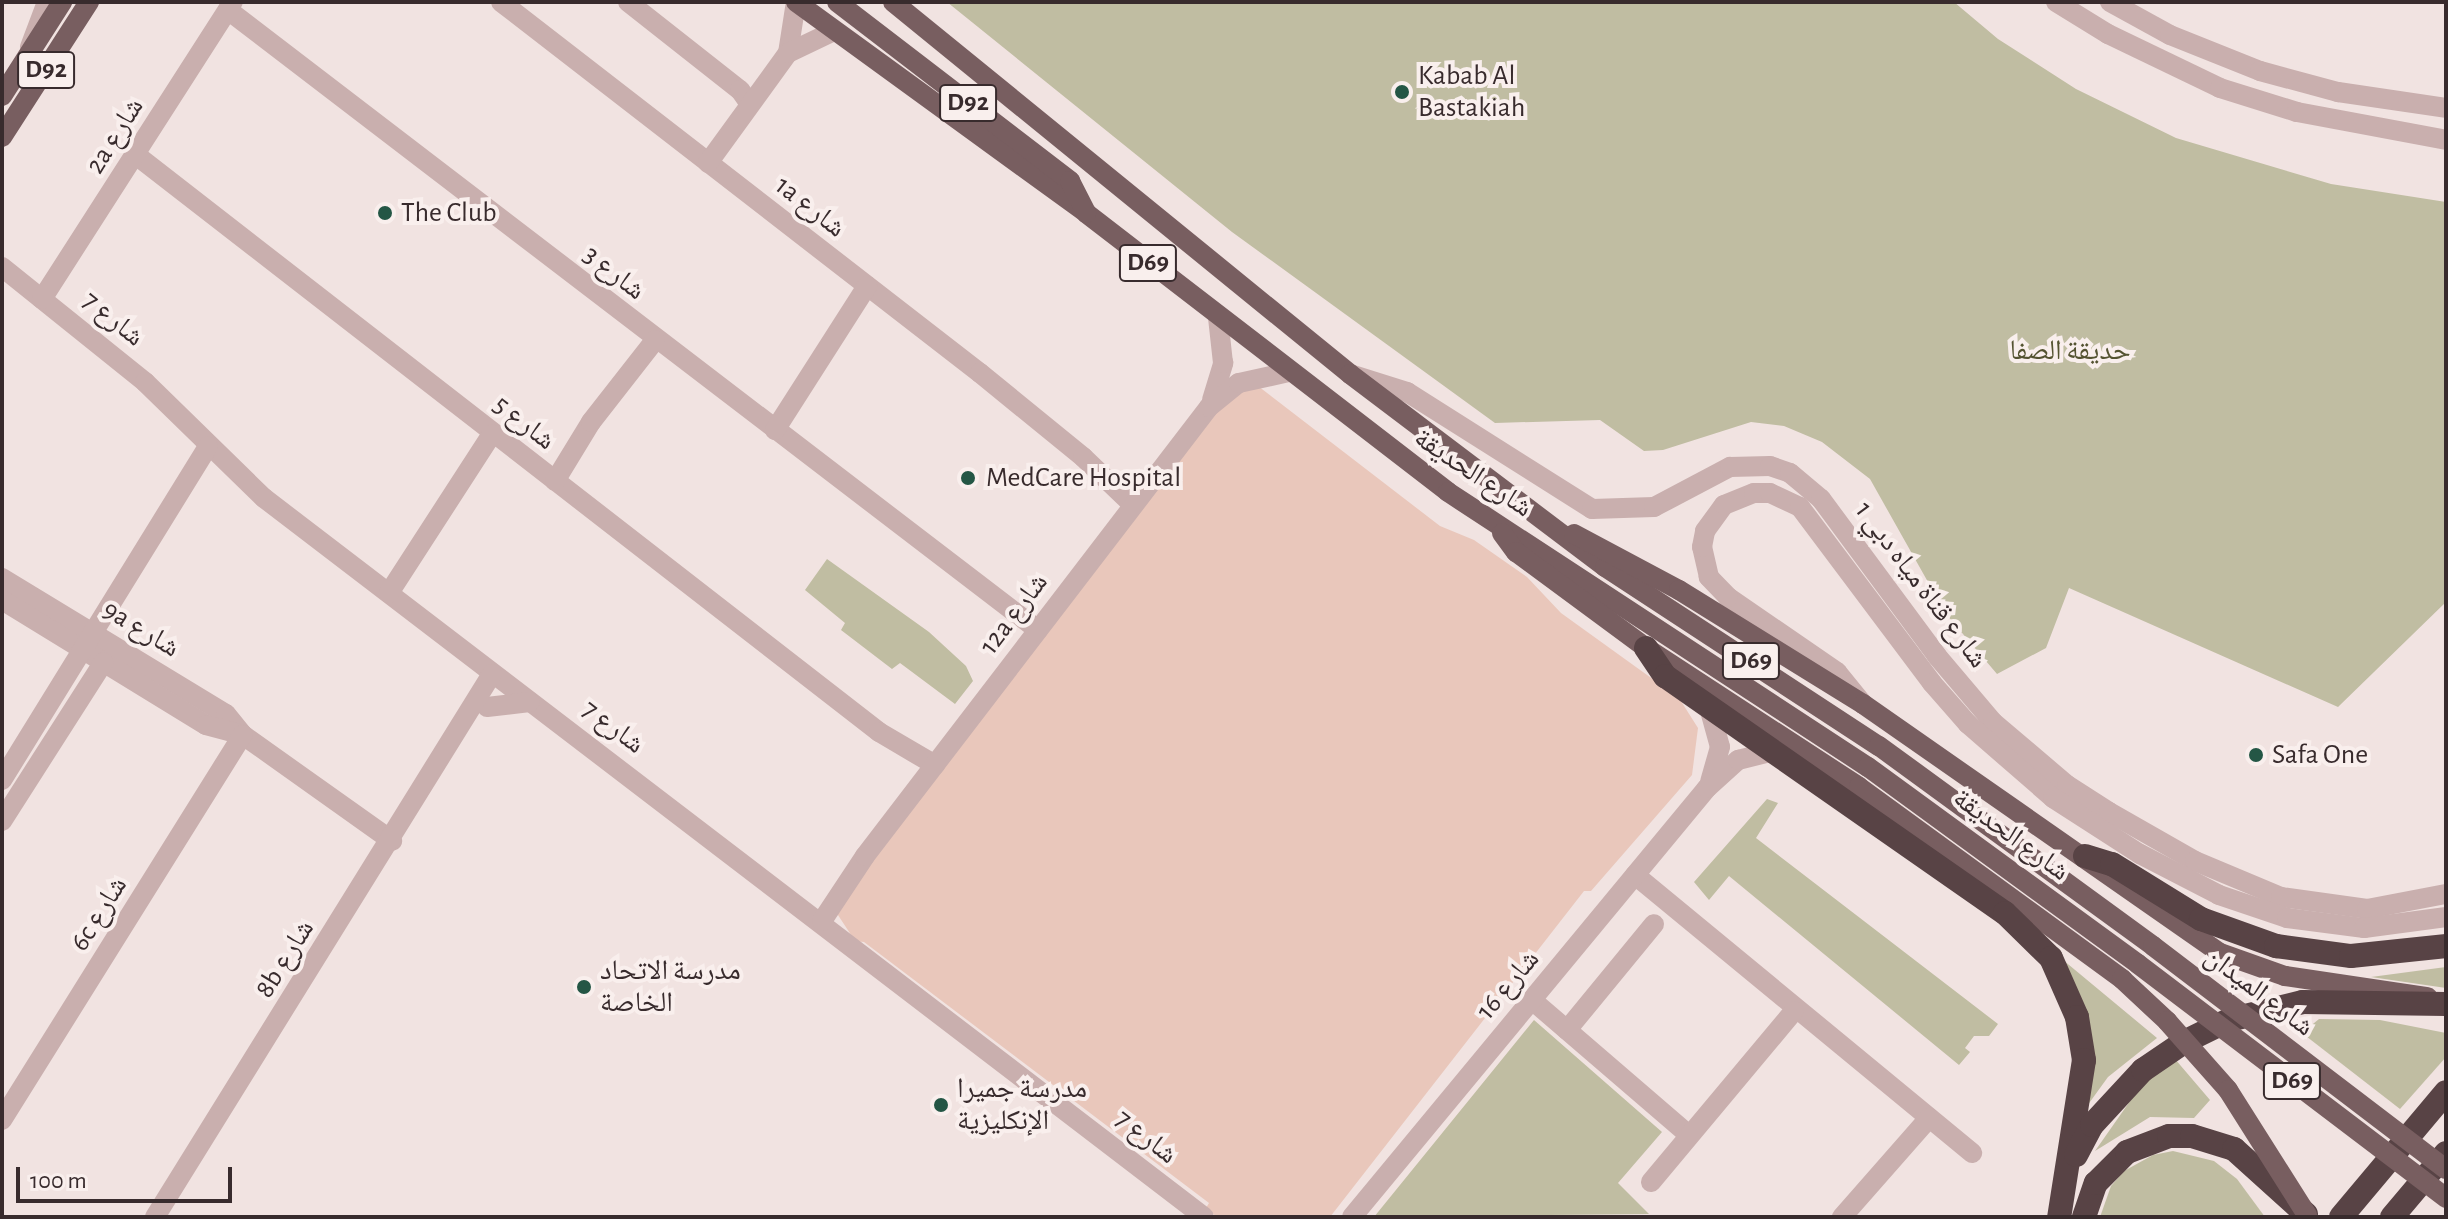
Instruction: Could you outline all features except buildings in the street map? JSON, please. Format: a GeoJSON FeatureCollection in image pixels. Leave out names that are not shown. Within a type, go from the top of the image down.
{"type":"FeatureCollection","features":[{"type":"Feature","properties":{"kind":"highway"},"geometry":{"type":"LineString","coordinates":[[1646,648],[1665,676],[2022,926],[2051,958],[2077,1017],[2084,1060],[2060,1208]]}},
{"type":"Feature","properties":{"kind":"highway"},"geometry":{"type":"LineString","coordinates":[[2085,856],[2112,864],[2213,924],[2276,946],[2361,956],[2446,946]]}},
{"type":"Feature","properties":{"kind":"highway"},"geometry":{"type":"LineString","coordinates":[[2060,1208],[2078,1150],[2107,1105],[2143,1070],[2206,1030],[2253,1012],[2303,1002],[2446,1003]]}},
{"type":"Feature","properties":{"kind":"highway"},"geometry":{"type":"LineString","coordinates":[[2341,1217],[2446,1092]]}},
{"type":"Feature","properties":{"kind":"highway"},"geometry":{"type":"LineString","coordinates":[[2084,1217],[2096,1183],[2127,1152],[2158,1139],[2192,1136],[2234,1149],[2308,1216]]}},
{"type":"Feature","properties":{"kind":"highway"},"geometry":{"type":"LineString","coordinates":[[2392,1217],[2446,1153]]}},
{"type":"Feature","properties":{"kind":"main road","name":"D92"},"geometry":{"type":"LineString","coordinates":[[2,96],[62,2]]}},
{"type":"Feature","properties":{"kind":"main road","name":"D92"},"geometry":{"type":"LineString","coordinates":[[2,137],[89,2]]}},
{"type":"Feature","properties":{"kind":"main road","name":"شارع الحديقة"},"geometry":{"type":"LineString","coordinates":[[796,2],[1086,213],[1289,372],[1499,526],[1868,767],[2138,964]]}},
{"type":"Feature","properties":{"kind":"main road","name":"D92"},"geometry":{"type":"LineString","coordinates":[[837,2],[1070,181],[1086,213]]}},
{"type":"Feature","properties":{"kind":"main road","name":"شارع الحديقة"},"geometry":{"type":"LineString","coordinates":[[892,3],[1350,374],[1552,527],[1879,746],[2153,946]]}},
{"type":"Feature","properties":{"kind":"main road"},"geometry":{"type":"LineString","coordinates":[[1499,526],[1516,552],[1646,648],[1859,787],[2122,979],[2167,1021],[2228,1090],[2308,1216]]}},
{"type":"Feature","properties":{"kind":"main road"},"geometry":{"type":"LineString","coordinates":[[1552,527],[1615,553],[1863,704],[2085,856],[2181,930],[2241,962],[2285,976],[2446,1003]]}},
{"type":"Feature","properties":{"kind":"main road","name":"شارع الميدان"},"geometry":{"type":"LineString","coordinates":[[2153,946],[2446,1169]]}},
{"type":"Feature","properties":{"kind":"main road","name":"شارع الميدان"},"geometry":{"type":"LineString","coordinates":[[2138,964],[2446,1198]]}},
{"type":"Feature","properties":{"kind":"street"},"geometry":{"type":"LineString","coordinates":[[28,56],[47,2]]}},
{"type":"Feature","properties":{"kind":"street","name":"1a شارع"},"geometry":{"type":"LineString","coordinates":[[501,2],[1138,499]]}},
{"type":"Feature","properties":{"kind":"street"},"geometry":{"type":"LineString","coordinates":[[628,2],[740,90],[745,108]]}},
{"type":"Feature","properties":{"kind":"street"},"geometry":{"type":"LineString","coordinates":[[788,53],[796,2]]}},
{"type":"Feature","properties":{"kind":"street"},"geometry":{"type":"LineString","coordinates":[[2056,2],[2108,34],[2181,72],[2266,103],[2363,128],[2446,140]]}},
{"type":"Feature","properties":{"kind":"street"},"geometry":{"type":"LineString","coordinates":[[2110,2],[2170,35],[2260,71],[2338,92],[2446,108]]}},
{"type":"Feature","properties":{"kind":"street","name":"2a شارع"},"geometry":{"type":"LineString","coordinates":[[42,299],[231,6]]}},
{"type":"Feature","properties":{"kind":"street","name":"شارع 3"},"geometry":{"type":"LineString","coordinates":[[231,6],[1034,635]]}},
{"type":"Feature","properties":{"kind":"street"},"geometry":{"type":"LineString","coordinates":[[702,159],[788,53],[834,31]]}},
{"type":"Feature","properties":{"kind":"street"},"geometry":{"type":"LineString","coordinates":[[2108,34],[2142,39],[2250,84],[2263,82],[2260,71]]}},
{"type":"Feature","properties":{"kind":"street","name":"شارع 5"},"geometry":{"type":"LineString","coordinates":[[136,155],[931,770]]}},
{"type":"Feature","properties":{"kind":"street","name":"شارع 7"},"geometry":{"type":"LineString","coordinates":[[2,267],[145,382],[264,498],[498,679],[816,916],[1204,1217]]}},
{"type":"Feature","properties":{"kind":"street"},"geometry":{"type":"LineString","coordinates":[[770,426],[872,290]]}},
{"type":"Feature","properties":{"kind":"street","name":"12a شارع"},"geometry":{"type":"LineString","coordinates":[[1209,407],[1223,373],[1218,318]]}},
{"type":"Feature","properties":{"kind":"street"},"geometry":{"type":"LineString","coordinates":[[549,477],[655,340]]}},
{"type":"Feature","properties":{"kind":"street","name":"12a شارع"},"geometry":{"type":"LineString","coordinates":[[816,916],[1209,407],[1239,383],[1289,372]]}},
{"type":"Feature","properties":{"kind":"street","name":"شارع قناة مياه دبي 1"},"geometry":{"type":"LineString","coordinates":[[1350,374],[1407,392],[1592,509],[1654,507],[1730,467],[1770,466],[1790,473],[1821,499],[1937,656],[1993,722],[2067,785],[2109,812],[2223,875],[2281,897],[2367,909],[2446,894]]}},
{"type":"Feature","properties":{"kind":"street"},"geometry":{"type":"LineString","coordinates":[[384,589],[498,438]]}},
{"type":"Feature","properties":{"kind":"street"},"geometry":{"type":"LineString","coordinates":[[2,780],[208,446]]}},
{"type":"Feature","properties":{"kind":"street","name":"شارع قناة مياه دبي 1"},"geometry":{"type":"LineString","coordinates":[[1863,704],[1837,672],[1728,597],[1709,577],[1702,547],[1705,531],[1724,505],[1762,493],[1800,507],[1968,724],[2053,798],[2140,854],[2219,895],[2311,923],[2364,928],[2446,917]]}},
{"type":"Feature","properties":{"kind":"street","name":"9a شارع"},"geometry":{"type":"LineString","coordinates":[[2,578],[226,714],[243,735],[396,836]]}},
{"type":"Feature","properties":{"kind":"street","name":"9a شارع"},"geometry":{"type":"LineString","coordinates":[[2,600],[214,730],[243,735]]}},
{"type":"Feature","properties":{"kind":"street"},"geometry":{"type":"LineString","coordinates":[[468,656],[482,703],[530,702]]}},
{"type":"Feature","properties":{"kind":"street"},"geometry":{"type":"LineString","coordinates":[[2,821],[103,663]]}},
{"type":"Feature","properties":{"kind":"street","name":"8b شارع"},"geometry":{"type":"LineString","coordinates":[[155,1217],[462,731],[498,679]]}},
{"type":"Feature","properties":{"kind":"street","name":"شارع 16"},"geometry":{"type":"LineString","coordinates":[[1707,788],[1720,747],[1709,707]]}},
{"type":"Feature","properties":{"kind":"street"},"geometry":{"type":"LineString","coordinates":[[48,709],[66,721]]}},
{"type":"Feature","properties":{"kind":"street","name":"6c شارع"},"geometry":{"type":"LineString","coordinates":[[6,1105],[243,735]]}},
{"type":"Feature","properties":{"kind":"street","name":"شارع 16"},"geometry":{"type":"LineString","coordinates":[[1352,1217],[1707,788],[1738,760],[1774,751]]}},
{"type":"Feature","properties":{"kind":"street"},"geometry":{"type":"LineString","coordinates":[[1635,875],[1788,1006],[1972,1153]]}},
{"type":"Feature","properties":{"kind":"street"},"geometry":{"type":"LineString","coordinates":[[1567,1030],[1654,924]]}},
{"type":"Feature","properties":{"kind":"street"},"geometry":{"type":"LineString","coordinates":[[1532,1000],[1689,1135]]}},
{"type":"Feature","properties":{"kind":"street"},"geometry":{"type":"LineString","coordinates":[[1651,1182],[1788,1006]]}},
{"type":"Feature","properties":{"kind":"street"},"geometry":{"type":"LineString","coordinates":[[1842,1217],[1923,1114]]}},
{"type":"Feature","properties":{"kind":"green space","name":"حديقة الصفا"},"geometry":{"type":"Polygon","coordinates":[[[947,2],[1954,2],[1998,39],[2076,89],[2176,138],[2331,184],[2446,202],[2446,602],[2338,707],[2069,588],[2046,648],[1997,674],[1946,614],[1870,479],[1822,442],[1784,426],[1751,422],[1663,450],[1644,451],[1600,420],[1495,423],[1232,232],[947,2]]]}},
{"type":"Feature","properties":{"kind":"green space"},"geometry":{"type":"Polygon","coordinates":[[[827,559],[929,632],[966,666],[973,681],[955,704],[900,663],[892,669],[841,630],[845,623],[805,590],[827,559]]]}},
{"type":"Feature","properties":{"kind":"green space"},"geometry":{"type":"Polygon","coordinates":[[[1767,799],[1778,803],[1756,838],[1998,1024],[1989,1036],[1974,1036],[1965,1048],[1970,1052],[1959,1065],[1729,876],[1709,900],[1694,882],[1767,799]]]}},
{"type":"Feature","properties":{"kind":"green space"},"geometry":{"type":"Polygon","coordinates":[[[2051,950],[2157,1038],[2108,1077],[2087,1106],[2051,950]]]}},
{"type":"Feature","properties":{"kind":"green space"},"geometry":{"type":"Polygon","coordinates":[[[2446,967],[2446,988],[2371,977],[2446,967]]]}},
{"type":"Feature","properties":{"kind":"green space"},"geometry":{"type":"Polygon","coordinates":[[[2319,1019],[2380,1020],[2446,1033],[2446,1057],[2400,1109],[2302,1033],[2319,1019]]]}},
{"type":"Feature","properties":{"kind":"green space"},"geometry":{"type":"Polygon","coordinates":[[[1534,1020],[1662,1132],[1618,1183],[1649,1214],[1374,1217],[1534,1020]]]}},
{"type":"Feature","properties":{"kind":"green space"},"geometry":{"type":"Polygon","coordinates":[[[2175,1059],[2210,1100],[2194,1118],[2150,1117],[2095,1151],[2142,1084],[2175,1059]]]}},
{"type":"Feature","properties":{"kind":"green space"},"geometry":{"type":"Polygon","coordinates":[[[2173,1151],[2214,1161],[2237,1179],[2265,1217],[2100,1217],[2111,1186],[2124,1171],[2153,1155],[2173,1151]]]}},
{"type":"Feature","properties":{"kind":"sand"},"geometry":{"type":"Polygon","coordinates":[[[1258,386],[1440,526],[1474,540],[1527,577],[1561,613],[1679,698],[1698,728],[1692,775],[1591,891],[1584,891],[1330,1217],[1217,1217],[1206,1208],[1209,1203],[864,942],[855,941],[836,912],[1213,393],[1258,386]]]}},
{"type":"Feature","properties":{"kind":"place","name":"Kabab Al Bastakiah"},"geometry":{"type":"Point","coordinates":[1402,92]}},
{"type":"Feature","properties":{"kind":"place","name":"The Club"},"geometry":{"type":"Point","coordinates":[385,213]}},
{"type":"Feature","properties":{"kind":"place","name":"MedCare Hospital"},"geometry":{"type":"Point","coordinates":[968,478]}},
{"type":"Feature","properties":{"kind":"place","name":"Safa One"},"geometry":{"type":"Point","coordinates":[2256,755]}},
{"type":"Feature","properties":{"kind":"place","name":"مدرسة الاتحاد الخاصة"},"geometry":{"type":"Point","coordinates":[584,987]}},
{"type":"Feature","properties":{"kind":"place","name":"مدرسة جميرا الإنكليزية"},"geometry":{"type":"Point","coordinates":[941,1105]}}]}
